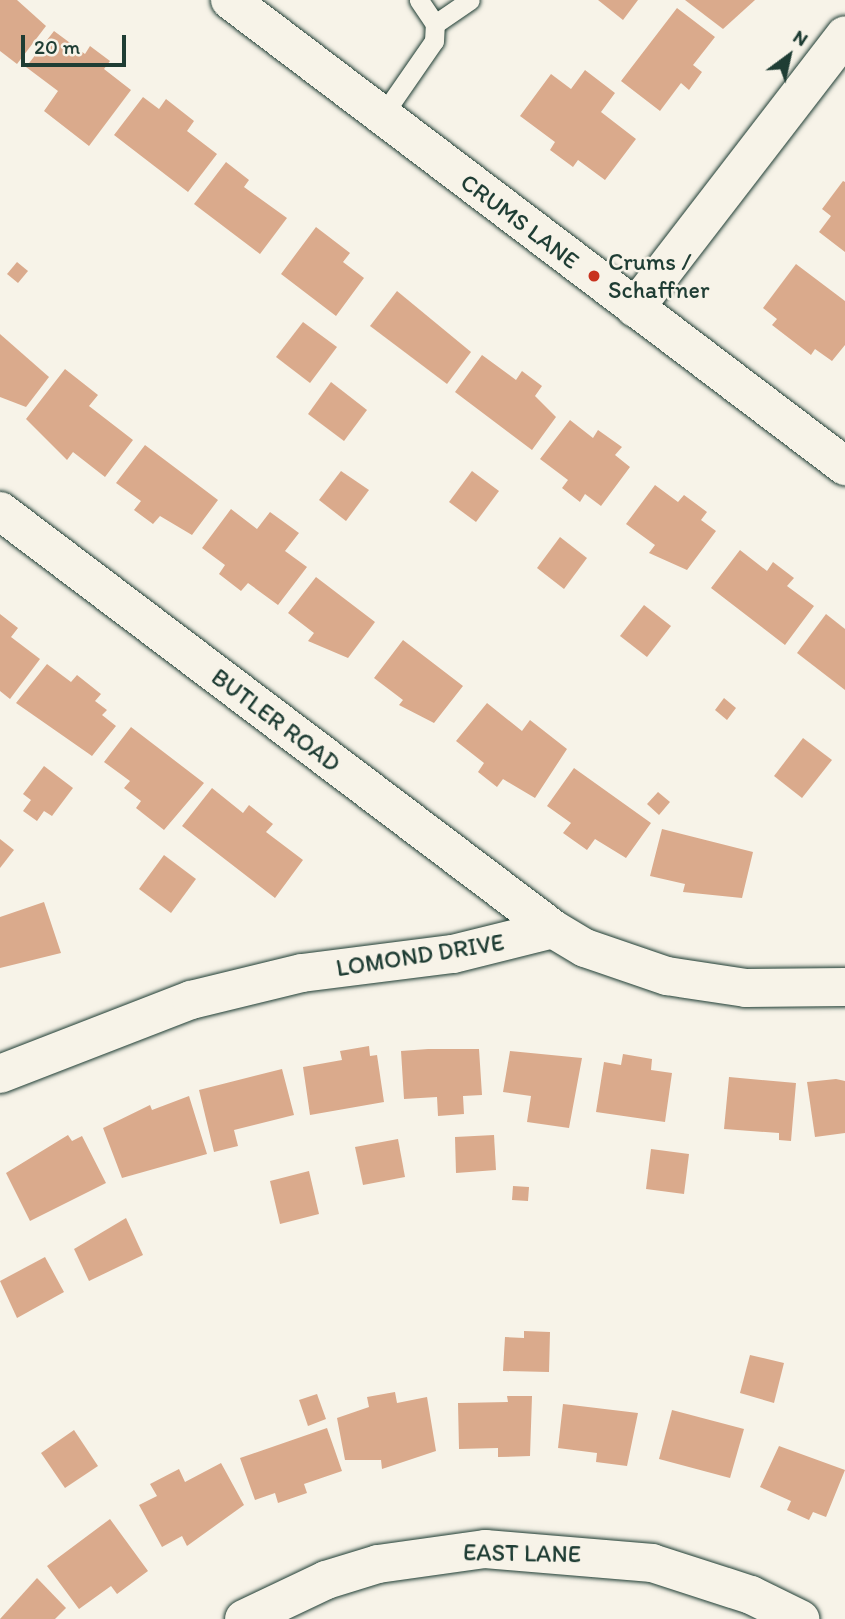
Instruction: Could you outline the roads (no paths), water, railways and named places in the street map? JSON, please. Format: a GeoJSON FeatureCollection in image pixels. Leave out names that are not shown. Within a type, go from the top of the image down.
{"type":"FeatureCollection","features":[{"type":"Feature","properties":{"kind":"street","name":"CRUMS LANE"},"geometry":{"type":"LineString","coordinates":[[230,0],[845,466]]}},
{"type":"Feature","properties":{"kind":"street"},"geometry":{"type":"LineString","coordinates":[[635,308],[845,35]]}},
{"type":"Feature","properties":{"kind":"street","name":"BUTLER ROAD"},"geometry":{"type":"LineString","coordinates":[[0,511],[553,929]]}},
{"type":"Feature","properties":{"kind":"street"},"geometry":{"type":"LineString","coordinates":[[553,929],[585,948],[667,976],[746,988],[845,987]]}},
{"type":"Feature","properties":{"kind":"street","name":"LOMOND DRIVE"},"geometry":{"type":"LineString","coordinates":[[0,1074],[191,1000],[302,973],[453,954],[553,929]]}},
{"type":"Feature","properties":{"kind":"street","name":"EAST LANE"},"geometry":{"type":"LineString","coordinates":[[244,1619],[326,1580],[378,1564],[499,1549],[652,1563],[727,1586],[800,1619]]}},
{"type":"Feature","properties":{"kind":"lane"},"geometry":{"type":"LineString","coordinates":[[419,0],[435,33]]}},
{"type":"Feature","properties":{"kind":"lane"},"geometry":{"type":"LineString","coordinates":[[382,116],[435,33],[470,0]]}},
{"type":"Feature","properties":{"kind":"place","name":"Crums / Schaffner"},"geometry":{"type":"Point","coordinates":[594,276]}}]}
